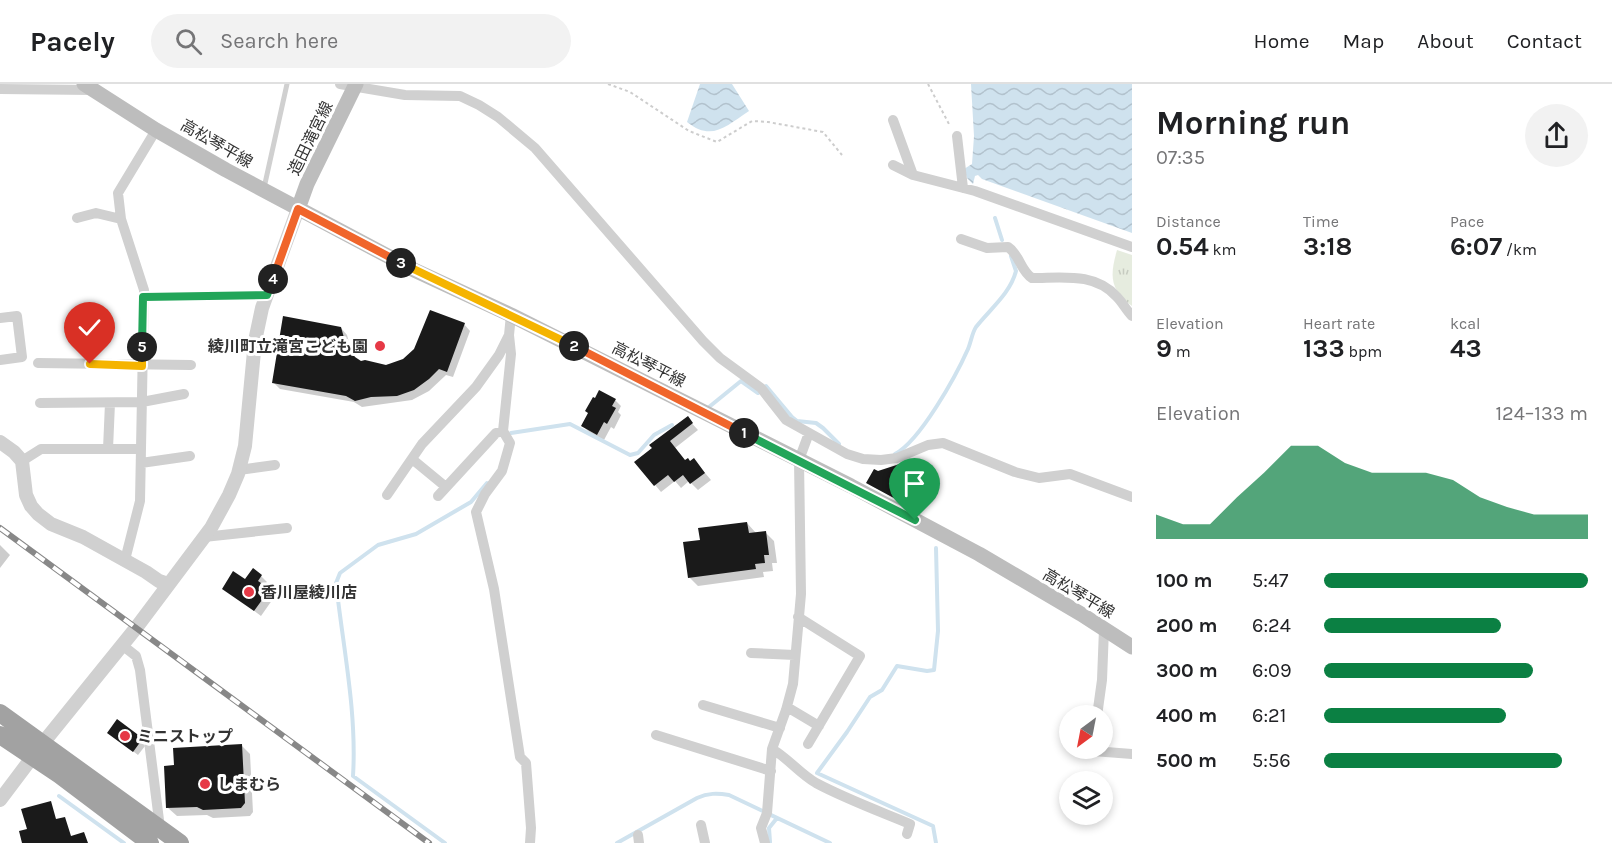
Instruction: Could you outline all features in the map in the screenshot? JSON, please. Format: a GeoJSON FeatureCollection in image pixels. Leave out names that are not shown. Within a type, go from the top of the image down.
{"type":"FeatureCollection","features":[{"type":"Feature","properties":{"kind":"highway"},"geometry":{"type":"LineString","coordinates":[[0,713],[60,775],[155,836],[180,843]]}},
{"type":"Feature","properties":{"kind":"highway"},"geometry":{"type":"LineString","coordinates":[[0,735],[38,750]]}},
{"type":"Feature","properties":{"kind":"main road","name":"造田滝宮線"},"geometry":{"type":"LineString","coordinates":[[298,209],[350,85]]}},
{"type":"Feature","properties":{"kind":"main road","name":"高松琴平線"},"geometry":{"type":"LineString","coordinates":[[88,87],[156,130],[414,270],[511,315],[799,460],[979,554],[1132,647]]}},
{"type":"Feature","properties":{"kind":"street"},"geometry":{"type":"LineString","coordinates":[[350,85],[405,95],[460,96],[479,105],[514,129],[535,148],[720,358],[761,388],[786,420],[847,454],[863,459],[881,460],[897,458],[928,445],[944,443],[1015,472],[1039,478],[1070,474],[1132,497]]}},
{"type":"Feature","properties":{"kind":"street"},"geometry":{"type":"LineString","coordinates":[[0,89],[88,87]]}},
{"type":"Feature","properties":{"kind":"street"},"geometry":{"type":"LineString","coordinates":[[893,120],[913,175]]}},
{"type":"Feature","properties":{"kind":"street"},"geometry":{"type":"LineString","coordinates":[[125,560],[140,501],[144,290],[121,219],[118,193],[156,130]]}},
{"type":"Feature","properties":{"kind":"street"},"geometry":{"type":"LineString","coordinates":[[957,136],[963,188]]}},
{"type":"Feature","properties":{"kind":"street"},"geometry":{"type":"LineString","coordinates":[[893,165],[913,175],[963,188],[1132,247]]}},
{"type":"Feature","properties":{"kind":"street"},"geometry":{"type":"LineString","coordinates":[[0,800],[204,537],[229,495],[245,446],[255,341],[267,295],[298,209]]}},
{"type":"Feature","properties":{"kind":"street"},"geometry":{"type":"LineString","coordinates":[[77,218],[96,213],[121,219]]}},
{"type":"Feature","properties":{"kind":"street"},"geometry":{"type":"LineString","coordinates":[[960,239],[987,248],[1008,247],[1015,252],[1025,274],[1032,278],[1089,278],[1112,292],[1132,316]]}},
{"type":"Feature","properties":{"kind":"street"},"geometry":{"type":"LineString","coordinates":[[143,297],[267,295]]}},
{"type":"Feature","properties":{"kind":"street"},"geometry":{"type":"LineString","coordinates":[[511,315],[509,335],[511,354],[503,431],[510,443],[506,463],[476,512],[494,589],[520,757],[526,764],[530,843]]}},
{"type":"Feature","properties":{"kind":"street"},"geometry":{"type":"LineString","coordinates":[[0,318],[18,316],[22,357],[0,360]]}},
{"type":"Feature","properties":{"kind":"street"},"geometry":{"type":"LineString","coordinates":[[387,495],[422,444],[476,387],[499,355],[509,335]]}},
{"type":"Feature","properties":{"kind":"street"},"geometry":{"type":"LineString","coordinates":[[38,363],[191,365]]}},
{"type":"Feature","properties":{"kind":"street"},"geometry":{"type":"LineString","coordinates":[[40,403],[142,402],[184,394]]}},
{"type":"Feature","properties":{"kind":"street"},"geometry":{"type":"LineString","coordinates":[[108,449],[110,403]]}},
{"type":"Feature","properties":{"kind":"street"},"geometry":{"type":"LineString","coordinates":[[438,496],[496,433],[503,431]]}},
{"type":"Feature","properties":{"kind":"street"},"geometry":{"type":"LineString","coordinates":[[765,843],[761,828],[767,814],[772,749],[793,684],[801,594],[799,460],[809,433]]}},
{"type":"Feature","properties":{"kind":"street"},"geometry":{"type":"LineString","coordinates":[[0,442],[22,461],[26,495],[38,514],[51,524],[83,537],[168,584]]}},
{"type":"Feature","properties":{"kind":"street"},"geometry":{"type":"LineString","coordinates":[[22,461],[40,449],[141,449]]}},
{"type":"Feature","properties":{"kind":"street"},"geometry":{"type":"LineString","coordinates":[[141,463],[190,456]]}},
{"type":"Feature","properties":{"kind":"street"},"geometry":{"type":"LineString","coordinates":[[412,459],[446,487]]}},
{"type":"Feature","properties":{"kind":"street"},"geometry":{"type":"LineString","coordinates":[[239,470],[275,465]]}},
{"type":"Feature","properties":{"kind":"street"},"geometry":{"type":"LineString","coordinates":[[204,537],[287,528]]}},
{"type":"Feature","properties":{"kind":"street"},"geometry":{"type":"LineString","coordinates":[[798,617],[860,656],[808,744]]}},
{"type":"Feature","properties":{"kind":"street"},"geometry":{"type":"LineString","coordinates":[[1099,705],[1104,629]]}},
{"type":"Feature","properties":{"kind":"street"},"geometry":{"type":"LineString","coordinates":[[122,645],[136,656],[140,670],[155,836]]}},
{"type":"Feature","properties":{"kind":"street"},"geometry":{"type":"LineString","coordinates":[[752,653],[795,655]]}},
{"type":"Feature","properties":{"kind":"street"},"geometry":{"type":"LineString","coordinates":[[703,705],[780,728]]}},
{"type":"Feature","properties":{"kind":"street"},"geometry":{"type":"LineString","coordinates":[[787,707],[819,726]]}},
{"type":"Feature","properties":{"kind":"street"},"geometry":{"type":"LineString","coordinates":[[656,735],[771,771]]}},
{"type":"Feature","properties":{"kind":"street"},"geometry":{"type":"LineString","coordinates":[[772,749],[818,783],[910,824],[907,834]]}},
{"type":"Feature","properties":{"kind":"street"},"geometry":{"type":"LineString","coordinates":[[1113,753],[1132,754]]}},
{"type":"Feature","properties":{"kind":"street"},"geometry":{"type":"LineString","coordinates":[[701,825],[705,843]]}},
{"type":"Feature","properties":{"kind":"lane"},"geometry":{"type":"LineString","coordinates":[[264,190],[287,84]]}},
{"type":"Feature","properties":{"kind":"path"},"geometry":{"type":"LineString","coordinates":[[608,84],[630,92],[689,131],[717,142],[752,121],[768,122],[823,132],[842,155]]}},
{"type":"Feature","properties":{"kind":"path"},"geometry":{"type":"LineString","coordinates":[[928,84],[957,136]]}},
{"type":"Feature","properties":{"kind":"green space"},"geometry":{"type":"Polygon","coordinates":[[[1117,250],[1132,255],[1132,306],[1119,294],[1113,281],[1117,250]]]}},
{"type":"Feature","properties":{"kind":"water"},"geometry":{"type":"Polygon","coordinates":[[[700,84],[732,84],[749,111],[719,130],[704,131],[696,128],[687,122],[700,84]]]}},
{"type":"Feature","properties":{"kind":"water"},"geometry":{"type":"Polygon","coordinates":[[[971,84],[1132,84],[1132,233],[982,179],[978,175],[975,176],[973,184],[967,178],[964,169],[972,164],[974,136],[971,84]]]}},
{"type":"Feature","properties":{"kind":"building"},"geometry":{"type":"Polygon","coordinates":[[[430,310],[465,323],[447,372],[439,369],[414,390],[397,396],[371,397],[355,401],[346,396],[272,383],[283,316],[341,327],[346,345],[355,357],[361,361],[386,365],[403,359],[414,349],[430,310]]]}},
{"type":"Feature","properties":{"kind":"building"},"geometry":{"type":"Polygon","coordinates":[[[599,390],[616,399],[612,406],[616,408],[607,424],[604,422],[597,435],[581,426],[588,413],[585,411],[599,390]]]}},
{"type":"Feature","properties":{"kind":"building"},"geometry":{"type":"Polygon","coordinates":[[[688,416],[693,423],[670,441],[685,460],[688,458],[690,461],[694,458],[705,473],[690,484],[683,475],[674,482],[668,475],[654,486],[634,462],[652,448],[649,445],[688,416]]]}},
{"type":"Feature","properties":{"kind":"building"},"geometry":{"type":"Polygon","coordinates":[[[915,459],[927,467],[919,481],[916,479],[903,503],[866,483],[874,469],[878,471],[915,459]]]}},
{"type":"Feature","properties":{"kind":"building"},"geometry":{"type":"Polygon","coordinates":[[[747,522],[749,533],[766,531],[769,555],[764,555],[765,563],[755,564],[756,569],[688,578],[683,542],[700,540],[698,528],[747,522]]]}},
{"type":"Feature","properties":{"kind":"building"},"geometry":{"type":"Polygon","coordinates":[[[253,568],[262,575],[258,581],[270,589],[254,611],[222,589],[233,571],[245,579],[253,568]]]}},
{"type":"Feature","properties":{"kind":"building","name":"ミニストップ"},"geometry":{"type":"Polygon","coordinates":[[[117,719],[141,737],[141,741],[133,752],[107,733],[117,719]]]}},
{"type":"Feature","properties":{"kind":"building","name":"しまむら"},"geometry":{"type":"Polygon","coordinates":[[[242,744],[245,803],[241,808],[203,810],[197,807],[166,808],[164,766],[174,765],[173,748],[242,744]]]}},
{"type":"Feature","properties":{"kind":"building"},"geometry":{"type":"Polygon","coordinates":[[[51,801],[56,819],[65,817],[71,836],[84,832],[88,843],[22,843],[19,831],[27,829],[21,809],[51,801]]]}},
{"type":"Feature","properties":{"kind":"waterway"},"geometry":{"type":"LineString","coordinates":[[995,218],[1002,240]]}},
{"type":"Feature","properties":{"kind":"waterway"},"geometry":{"type":"LineString","coordinates":[[895,454],[905,447],[926,422],[955,375],[976,327],[1009,287],[1016,271],[1011,256]]}},
{"type":"Feature","properties":{"kind":"waterway"},"geometry":{"type":"LineString","coordinates":[[709,407],[741,381],[758,393],[760,390]]}},
{"type":"Feature","properties":{"kind":"waterway"},"geometry":{"type":"LineString","coordinates":[[766,386],[797,421],[816,423],[839,444]]}},
{"type":"Feature","properties":{"kind":"waterway"},"geometry":{"type":"LineString","coordinates":[[511,433],[570,424],[630,455],[638,453],[654,435],[672,425]]}},
{"type":"Feature","properties":{"kind":"waterway"},"geometry":{"type":"LineString","coordinates":[[445,843],[353,776],[351,704],[336,583],[340,573],[378,545],[416,534],[471,502],[487,483]]}},
{"type":"Feature","properties":{"kind":"waterway"},"geometry":{"type":"LineString","coordinates":[[936,548],[938,631],[934,670],[897,666],[882,690],[870,697],[817,773],[933,826],[936,843]]}},
{"type":"Feature","properties":{"kind":"waterway"},"geometry":{"type":"LineString","coordinates":[[617,843],[697,798],[717,794],[729,795],[830,843]]}},
{"type":"Feature","properties":{"kind":"waterway"},"geometry":{"type":"LineString","coordinates":[[59,796],[124,843]]}},
{"type":"Feature","properties":{"kind":"waterway"},"geometry":{"type":"LineString","coordinates":[[770,842],[769,828],[777,818]]}},
{"type":"Feature","properties":{"kind":"railway"},"geometry":{"type":"LineString","coordinates":[[0,528],[429,843]]}},
{"type":"Feature","properties":{"kind":"place","name":"綾川町立滝宮こども園"},"geometry":{"type":"Point","coordinates":[380,346]}},
{"type":"Feature","properties":{"kind":"place","name":"香川屋綾川店"},"geometry":{"type":"Point","coordinates":[249,592]}},
{"type":"Feature","properties":{"kind":"place","name":"ミニストップ"},"geometry":{"type":"Point","coordinates":[125,736]}},
{"type":"Feature","properties":{"kind":"place","name":"しまむら"},"geometry":{"type":"Point","coordinates":[205,784]}},
{"type":"Feature","properties":{"kind":"route"},"geometry":{"type":"LineString","coordinates":[[90,364],[142,366],[143,297],[267,295],[298,209],[414,270],[511,315],[915,520]]}}]}
